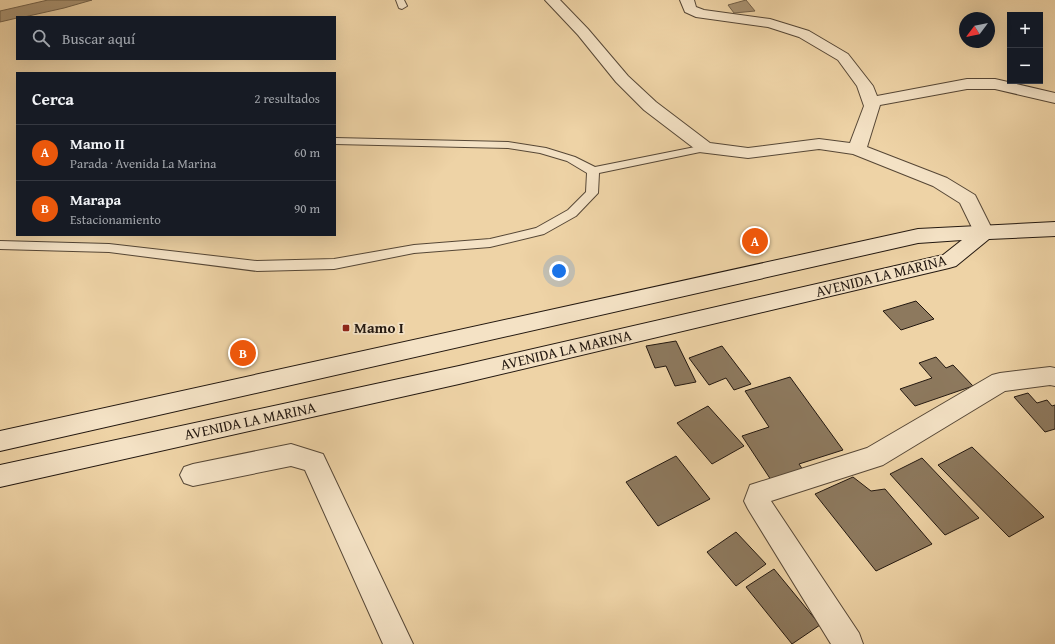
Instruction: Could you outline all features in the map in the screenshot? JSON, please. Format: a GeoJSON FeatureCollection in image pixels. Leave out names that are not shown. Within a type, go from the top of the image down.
{"type":"FeatureCollection","features":[{"type":"Feature","properties":{"kind":"street"},"geometry":{"type":"LineString","coordinates":[[552,0],[583,32],[622,79],[650,106],[705,148],[748,153],[819,144],[857,149],[940,182],[968,199],[984,232],[1055,229]]}},
{"type":"Feature","properties":{"kind":"street"},"geometry":{"type":"LineString","coordinates":[[688,0],[690,9],[701,14],[770,24],[804,34],[843,57],[865,86],[872,106],[857,149]]}},
{"type":"Feature","properties":{"kind":"street"},"geometry":{"type":"LineString","coordinates":[[871,102],[967,84],[995,84],[1055,98]]}},
{"type":"Feature","properties":{"kind":"street","name":"AVENIDA LA MARINA"},"geometry":{"type":"LineString","coordinates":[[0,441],[918,236],[984,232]]}},
{"type":"Feature","properties":{"kind":"street","name":"AVENIDA LA MARINA"},"geometry":{"type":"LineString","coordinates":[[0,476],[459,375],[949,261],[984,232]]}},
{"type":"Feature","properties":{"kind":"street"},"geometry":{"type":"LineString","coordinates":[[848,644],[764,513],[757,501],[759,494],[874,457],[1000,382],[1050,376],[1055,377]]}},
{"type":"Feature","properties":{"kind":"street"},"geometry":{"type":"LineString","coordinates":[[193,475],[291,455],[314,462],[398,644]]}},
{"type":"Feature","properties":{"kind":"lane"},"geometry":{"type":"LineString","coordinates":[[336,142],[508,145],[542,150],[571,159],[593,171],[705,148]]}},
{"type":"Feature","properties":{"kind":"lane"},"geometry":{"type":"LineString","coordinates":[[0,245],[109,248],[257,266],[334,264],[414,249],[490,243],[540,231],[572,213],[592,193],[593,171]]}},
{"type":"Feature","properties":{"kind":"shaded area"},"geometry":{"type":"Polygon","coordinates":[[[48,0],[92,0],[28,16],[16,16],[16,18],[0,22],[0,11],[48,0]]]}},
{"type":"Feature","properties":{"kind":"shaded area"},"geometry":{"type":"Polygon","coordinates":[[[746,0],[755,11],[734,13],[728,5],[746,0]]]}},
{"type":"Feature","properties":{"kind":"building"},"geometry":{"type":"Polygon","coordinates":[[[916,301],[934,319],[901,330],[883,311],[916,301]]]}},
{"type":"Feature","properties":{"kind":"building"},"geometry":{"type":"Polygon","coordinates":[[[676,341],[696,382],[675,386],[666,366],[655,368],[646,346],[676,341]]]}},
{"type":"Feature","properties":{"kind":"building"},"geometry":{"type":"Polygon","coordinates":[[[722,346],[751,384],[734,390],[726,378],[709,385],[689,358],[722,346]]]}},
{"type":"Feature","properties":{"kind":"building"},"geometry":{"type":"Polygon","coordinates":[[[936,357],[946,368],[953,365],[973,386],[915,406],[900,389],[932,378],[919,363],[936,357]]]}},
{"type":"Feature","properties":{"kind":"building"},"geometry":{"type":"Polygon","coordinates":[[[790,377],[843,450],[799,464],[803,470],[771,480],[742,436],[769,427],[745,391],[790,377]]]}},
{"type":"Feature","properties":{"kind":"building"},"geometry":{"type":"Polygon","coordinates":[[[1028,393],[1037,403],[1047,400],[1052,406],[1055,405],[1055,429],[1045,432],[1014,397],[1028,393]]]}},
{"type":"Feature","properties":{"kind":"building"},"geometry":{"type":"Polygon","coordinates":[[[708,406],[744,446],[712,464],[677,423],[708,406]]]}},
{"type":"Feature","properties":{"kind":"building"},"geometry":{"type":"Polygon","coordinates":[[[972,447],[1044,517],[1009,537],[938,465],[972,447]]]}},
{"type":"Feature","properties":{"kind":"building"},"geometry":{"type":"Polygon","coordinates":[[[676,456],[710,499],[658,526],[626,482],[676,456]]]}},
{"type":"Feature","properties":{"kind":"building"},"geometry":{"type":"Polygon","coordinates":[[[922,458],[979,518],[945,535],[890,474],[922,458]]]}},
{"type":"Feature","properties":{"kind":"building"},"geometry":{"type":"Polygon","coordinates":[[[853,477],[871,491],[885,489],[932,544],[876,571],[815,494],[853,477]]]}},
{"type":"Feature","properties":{"kind":"building"},"geometry":{"type":"Polygon","coordinates":[[[736,532],[766,564],[736,586],[707,552],[736,532]]]}},
{"type":"Feature","properties":{"kind":"building"},"geometry":{"type":"Polygon","coordinates":[[[774,569],[820,625],[792,644],[746,587],[774,569]]]}},
{"type":"Feature","properties":{"kind":"place","name":"Mamo II"},"geometry":{"type":"Point","coordinates":[755,241]}},
{"type":"Feature","properties":{"kind":"place","name":"Mamo I"},"geometry":{"type":"Point","coordinates":[346,328]}},
{"type":"Feature","properties":{"kind":"place","name":"Marapa"},"geometry":{"type":"Point","coordinates":[243,353]}}]}
